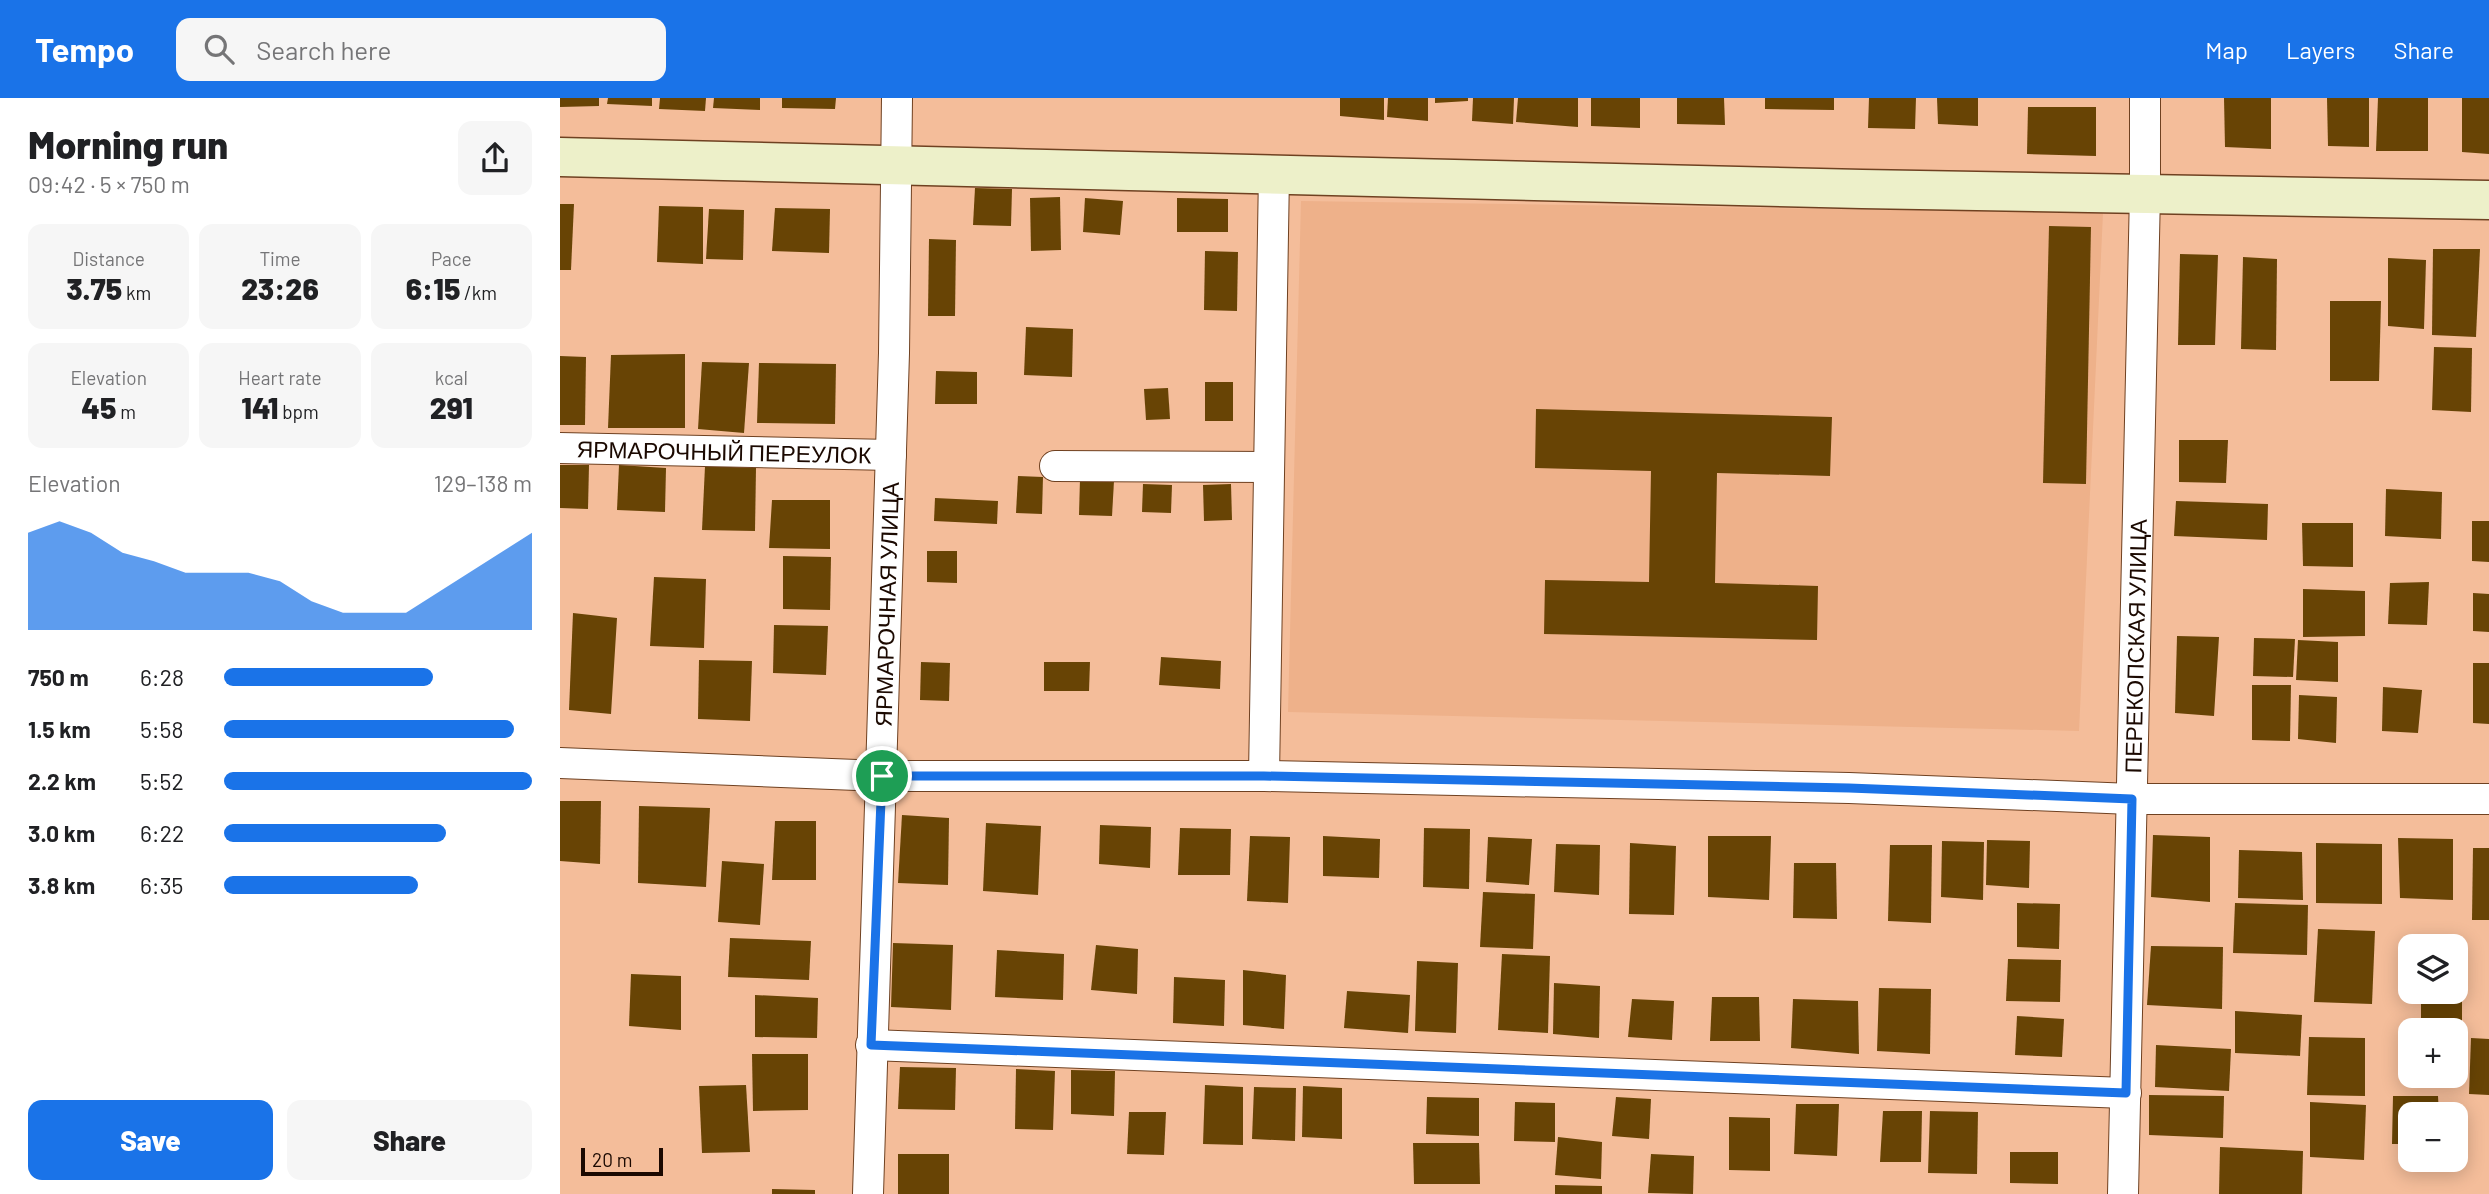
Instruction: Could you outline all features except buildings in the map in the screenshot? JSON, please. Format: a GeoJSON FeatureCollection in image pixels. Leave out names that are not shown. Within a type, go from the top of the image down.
{"type":"FeatureCollection","features":[{"type":"Feature","properties":{"kind":"main road"},"geometry":{"type":"LineString","coordinates":[[560,157],[1862,189],[2489,200]]}},
{"type":"Feature","properties":{"kind":"street","name":"ЯРМАРОЧНАЯ УЛИЦА"},"geometry":{"type":"LineString","coordinates":[[868,1194],[891,455],[897,98]]}},
{"type":"Feature","properties":{"kind":"street","name":"ПЕРЕКОПСКАЯ УЛИЦА"},"geometry":{"type":"LineString","coordinates":[[2123,1194],[2145,98]]}},
{"type":"Feature","properties":{"kind":"street"},"geometry":{"type":"LineString","coordinates":[[1264,776],[1273,173]]}},
{"type":"Feature","properties":{"kind":"street","name":"ЯРМАРОЧНЫЙ ПЕРЕУЛОК"},"geometry":{"type":"LineString","coordinates":[[560,448],[891,455]]}},
{"type":"Feature","properties":{"kind":"street"},"geometry":{"type":"LineString","coordinates":[[1055,466],[1269,467]]}},
{"type":"Feature","properties":{"kind":"street"},"geometry":{"type":"LineString","coordinates":[[560,764],[882,776],[1264,776],[1849,788],[2132,799],[2489,799]]}},
{"type":"Feature","properties":{"kind":"street"},"geometry":{"type":"LineString","coordinates":[[871,1045],[2126,1093]]}},
{"type":"Feature","properties":{"kind":"shaded area"},"geometry":{"type":"Polygon","coordinates":[[[1301,201],[2103,213],[2079,731],[1288,712],[1301,201]]]}},
{"type":"Feature","properties":{"kind":"route"},"geometry":{"type":"LineString","coordinates":[[882,776],[1264,776],[1849,788],[2132,799],[2126,1093],[871,1045],[882,776]]}}]}
